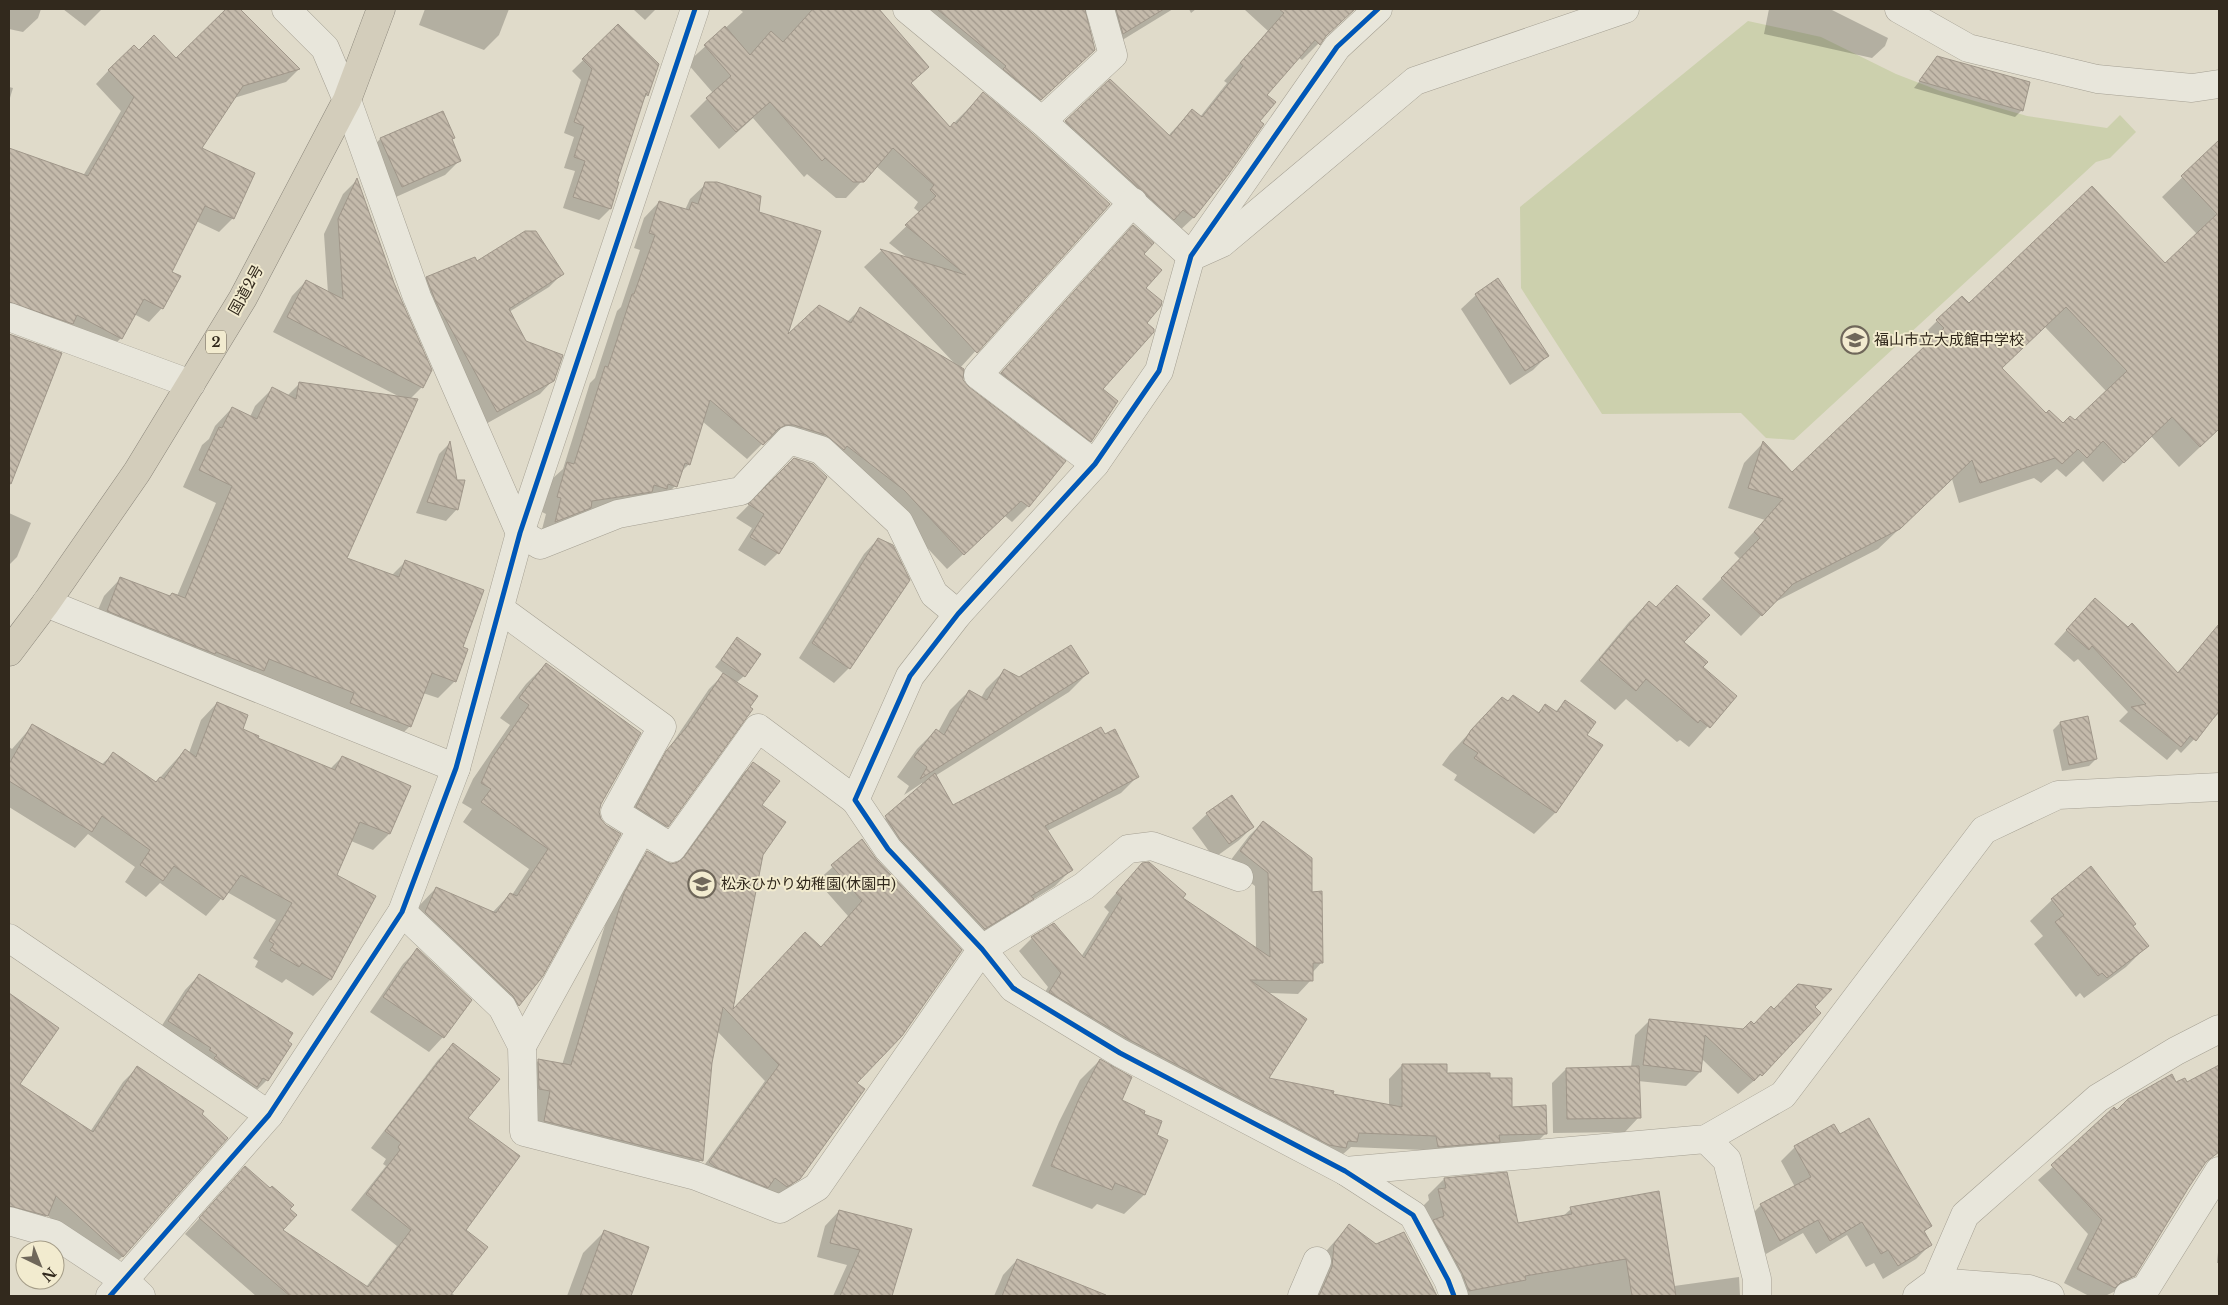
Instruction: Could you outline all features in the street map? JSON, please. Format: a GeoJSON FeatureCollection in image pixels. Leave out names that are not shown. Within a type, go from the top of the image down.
{"type":"FeatureCollection","features":[{"type":"Feature","properties":{"kind":"highway","name":"国道2号"},"geometry":{"type":"LineString","coordinates":[[9,652],[46,603],[137,472],[244,298],[347,100],[382,9]]}},
{"type":"Feature","properties":{"kind":"street"},"geometry":{"type":"LineString","coordinates":[[286,9],[325,48],[347,100],[417,297],[520,533],[540,545],[618,514],[741,491],[789,440],[821,450],[899,522],[934,594],[958,614]]}},
{"type":"Feature","properties":{"kind":"street"},"geometry":{"type":"LineString","coordinates":[[9,1220],[54,1234],[126,1291],[269,1115],[402,912],[456,768],[520,533],[694,9]]}},
{"type":"Feature","properties":{"kind":"street"},"geometry":{"type":"LineString","coordinates":[[907,9],[1042,121],[1191,256]]}},
{"type":"Feature","properties":{"kind":"street"},"geometry":{"type":"LineString","coordinates":[[1042,121],[1113,54],[1100,9]]}},
{"type":"Feature","properties":{"kind":"street"},"geometry":{"type":"LineString","coordinates":[[856,800],[910,676],[958,614],[1096,464],[1160,371],[1191,256],[1337,47],[1378,9]]}},
{"type":"Feature","properties":{"kind":"street"},"geometry":{"type":"LineString","coordinates":[[1191,256],[1222,243],[1415,81],[1625,9]]}},
{"type":"Feature","properties":{"kind":"street"},"geometry":{"type":"LineString","coordinates":[[1899,9],[1968,48],[2098,79],[2192,88],[2219,84]]}},
{"type":"Feature","properties":{"kind":"street"},"geometry":{"type":"LineString","coordinates":[[1235,193],[1262,210]]}},
{"type":"Feature","properties":{"kind":"street"},"geometry":{"type":"LineString","coordinates":[[1096,464],[978,375],[1133,202]]}},
{"type":"Feature","properties":{"kind":"street"},"geometry":{"type":"LineString","coordinates":[[9,317],[191,384]]}},
{"type":"Feature","properties":{"kind":"street"},"geometry":{"type":"LineString","coordinates":[[46,603],[456,768]]}},
{"type":"Feature","properties":{"kind":"street"},"geometry":{"type":"LineString","coordinates":[[500,609],[662,727],[614,812],[672,848],[758,728],[856,800],[888,849],[982,949],[1013,988],[1120,1053],[1345,1171],[1413,1215],[1448,1280],[1454,1296]]}},
{"type":"Feature","properties":{"kind":"street"},"geometry":{"type":"LineString","coordinates":[[1345,1171],[1706,1139],[1783,1095],[1984,830],[2058,795],[2219,787]]}},
{"type":"Feature","properties":{"kind":"street"},"geometry":{"type":"LineString","coordinates":[[522,1046],[641,830]]}},
{"type":"Feature","properties":{"kind":"street"},"geometry":{"type":"LineString","coordinates":[[402,912],[502,1006],[522,1046],[524,1132],[696,1176],[780,1209],[817,1187],[982,949],[1084,886],[1128,849],[1152,846],[1239,877]]}},
{"type":"Feature","properties":{"kind":"street"},"geometry":{"type":"LineString","coordinates":[[9,938],[269,1115]]}},
{"type":"Feature","properties":{"kind":"street"},"geometry":{"type":"LineString","coordinates":[[2050,1296],[2029,1289],[1927,1289],[1965,1216],[2098,1098],[2219,1029]]}},
{"type":"Feature","properties":{"kind":"street"},"geometry":{"type":"LineString","coordinates":[[1706,1139],[1727,1160],[1757,1279],[1758,1296]]}},
{"type":"Feature","properties":{"kind":"street"},"geometry":{"type":"LineString","coordinates":[[2128,1296],[2146,1288],[2219,1171]]}},
{"type":"Feature","properties":{"kind":"street"},"geometry":{"type":"LineString","coordinates":[[1302,1296],[1317,1261]]}},
{"type":"Feature","properties":{"kind":"green space"},"geometry":{"type":"Polygon","coordinates":[[[1748,21],[1821,37],[1896,74],[1940,91],[2027,116],[2107,128],[2120,115],[2136,132],[2110,158],[2096,162],[1794,440],[1766,438],[1741,413],[1602,414],[1521,288],[1520,207],[1748,21]]]}},
{"type":"Feature","properties":{"kind":"building"},"geometry":{"type":"Polygon","coordinates":[[[226,9],[240,9],[300,69],[243,86],[202,148],[255,173],[234,219],[205,206],[172,272],[181,276],[163,309],[144,299],[122,339],[77,315],[73,324],[9,302],[9,148],[88,176],[134,97],[108,70],[134,45],[139,50],[154,35],[176,58],[226,9]]]}},
{"type":"Feature","properties":{"kind":"building"},"geometry":{"type":"Polygon","coordinates":[[[813,9],[879,9],[929,67],[911,83],[950,127],[954,122],[956,124],[983,92],[1032,133],[1110,204],[977,353],[880,249],[966,275],[905,225],[936,196],[930,190],[934,185],[893,148],[864,182],[853,182],[825,158],[822,161],[770,102],[736,132],[706,98],[731,76],[704,45],[725,26],[750,55],[771,31],[783,42],[813,9]]]}},
{"type":"Feature","properties":{"kind":"building"},"geometry":{"type":"Polygon","coordinates":[[[937,9],[1085,9],[1095,50],[1041,100],[1003,69],[1006,66],[937,9]]]}},
{"type":"Feature","properties":{"kind":"building"},"geometry":{"type":"Polygon","coordinates":[[[1116,9],[1164,9],[1123,34],[1116,9]]]}},
{"type":"Feature","properties":{"kind":"building"},"geometry":{"type":"Polygon","coordinates":[[[1279,9],[1355,9],[1326,36],[1320,45],[1315,40],[1267,95],[1276,102],[1260,121],[1264,124],[1228,175],[1194,218],[1183,210],[1174,220],[1065,121],[1110,79],[1170,136],[1192,109],[1202,117],[1243,66],[1240,63],[1284,13],[1279,9]]]}},
{"type":"Feature","properties":{"kind":"building"},"geometry":{"type":"Polygon","coordinates":[[[618,24],[659,64],[648,96],[646,93],[617,182],[619,182],[611,209],[573,197],[585,161],[574,157],[584,126],[574,122],[592,69],[582,59],[618,24]]]}},
{"type":"Feature","properties":{"kind":"building"},"geometry":{"type":"Polygon","coordinates":[[[1937,56],[2030,82],[2023,111],[1919,81],[1937,56]]]}},
{"type":"Feature","properties":{"kind":"building"},"geometry":{"type":"Polygon","coordinates":[[[443,111],[455,138],[452,139],[461,161],[402,187],[380,138],[443,111]]]}},
{"type":"Feature","properties":{"kind":"building"},"geometry":{"type":"Polygon","coordinates":[[[2219,140],[2219,429],[2200,447],[2172,417],[2124,463],[2103,441],[2087,458],[2078,449],[2062,464],[2055,458],[1980,483],[1972,460],[1900,529],[1793,584],[1762,616],[1721,578],[1760,538],[1754,532],[1783,499],[1748,488],[1763,441],[1792,472],[1944,328],[1936,320],[1962,296],[1969,303],[2092,186],[2165,263],[2217,214],[2181,176],[2219,140]],[[2066,307],[2002,368],[2046,413],[2049,410],[2063,423],[2070,416],[2075,420],[2127,371],[2066,307]]]}},
{"type":"Feature","properties":{"kind":"building"},"geometry":{"type":"Polygon","coordinates":[[[357,178],[394,283],[432,370],[423,388],[287,317],[306,280],[343,299],[338,219],[357,178]]]}},
{"type":"Feature","properties":{"kind":"building"},"geometry":{"type":"Polygon","coordinates":[[[705,182],[717,182],[761,196],[759,212],[821,231],[788,334],[819,305],[851,323],[860,307],[964,369],[963,380],[969,387],[1066,461],[1029,507],[1021,501],[964,555],[904,490],[847,446],[844,450],[826,435],[794,425],[786,425],[778,429],[763,445],[710,400],[690,465],[685,463],[677,487],[668,484],[667,489],[654,485],[652,492],[592,501],[591,508],[555,522],[561,498],[557,497],[567,462],[574,464],[605,366],[608,367],[632,294],[634,294],[655,235],[649,233],[659,201],[689,210],[692,202],[698,204],[705,182]]]}},
{"type":"Feature","properties":{"kind":"building"},"geometry":{"type":"Polygon","coordinates":[[[1133,225],[1154,243],[1144,254],[1162,270],[1146,288],[1162,301],[1161,306],[1147,323],[1154,329],[1154,332],[1103,389],[1118,401],[1091,442],[1001,373],[1133,225]]]}},
{"type":"Feature","properties":{"kind":"building"},"geometry":{"type":"Polygon","coordinates":[[[525,231],[536,231],[564,274],[509,309],[526,341],[563,355],[554,381],[497,412],[436,302],[426,277],[475,257],[477,261],[525,231]]]}},
{"type":"Feature","properties":{"kind":"building"},"geometry":{"type":"Polygon","coordinates":[[[1498,278],[1549,356],[1525,371],[1475,294],[1498,278]]]}},
{"type":"Feature","properties":{"kind":"building"},"geometry":{"type":"Polygon","coordinates":[[[9,334],[62,353],[11,484],[9,483],[9,334]]]}},
{"type":"Feature","properties":{"kind":"building"},"geometry":{"type":"Polygon","coordinates":[[[299,382],[418,399],[347,558],[399,577],[405,560],[484,590],[463,647],[468,649],[456,682],[432,673],[411,727],[350,703],[354,693],[269,659],[264,671],[216,652],[215,654],[107,611],[120,577],[170,596],[172,593],[185,598],[232,486],[199,470],[219,427],[222,428],[232,407],[257,419],[272,387],[296,399],[299,382]]]}},
{"type":"Feature","properties":{"kind":"building"},"geometry":{"type":"Polygon","coordinates":[[[450,441],[457,480],[465,480],[458,510],[427,502],[450,441]]]}},
{"type":"Feature","properties":{"kind":"building"},"geometry":{"type":"Polygon","coordinates":[[[794,458],[813,464],[827,477],[779,554],[750,537],[764,514],[748,504],[794,458]]]}},
{"type":"Feature","properties":{"kind":"building"},"geometry":{"type":"Polygon","coordinates":[[[878,538],[893,545],[910,580],[850,669],[812,643],[878,538]]]}},
{"type":"Feature","properties":{"kind":"building"},"geometry":{"type":"Polygon","coordinates":[[[1677,585],[1710,615],[1684,642],[1708,662],[1703,667],[1737,696],[1710,728],[1700,720],[1698,723],[1646,679],[1636,691],[1599,660],[1649,601],[1656,607],[1677,585]]]}},
{"type":"Feature","properties":{"kind":"building"},"geometry":{"type":"Polygon","coordinates":[[[2095,598],[2128,627],[2132,623],[2178,673],[2219,624],[2219,711],[2196,741],[2190,736],[2181,747],[2131,707],[2146,704],[2092,646],[2089,650],[2066,630],[2095,598]]]}},
{"type":"Feature","properties":{"kind":"building"},"geometry":{"type":"Polygon","coordinates":[[[737,637],[761,654],[745,677],[721,660],[737,637]]]}},
{"type":"Feature","properties":{"kind":"building"},"geometry":{"type":"Polygon","coordinates":[[[1071,645],[1089,673],[920,779],[927,767],[914,757],[936,729],[944,735],[969,690],[987,700],[1004,669],[1019,677],[1071,645]]]}},
{"type":"Feature","properties":{"kind":"building"},"geometry":{"type":"Polygon","coordinates":[[[546,663],[641,733],[601,804],[599,812],[601,819],[606,825],[621,834],[543,976],[519,1006],[513,996],[425,912],[436,887],[496,913],[510,893],[517,896],[548,849],[481,802],[491,789],[481,783],[492,758],[529,705],[519,698],[546,663]]]}},
{"type":"Feature","properties":{"kind":"building"},"geometry":{"type":"Polygon","coordinates":[[[723,673],[758,696],[750,707],[753,709],[668,827],[636,807],[666,751],[686,728],[723,673]]]}},
{"type":"Feature","properties":{"kind":"building"},"geometry":{"type":"Polygon","coordinates":[[[1513,695],[1539,713],[1545,704],[1557,712],[1565,700],[1596,722],[1587,735],[1603,745],[1556,813],[1474,758],[1478,753],[1463,743],[1471,730],[1502,697],[1508,701],[1513,695]]]}},
{"type":"Feature","properties":{"kind":"building"},"geometry":{"type":"Polygon","coordinates":[[[217,702],[248,715],[243,729],[259,736],[258,738],[335,770],[342,756],[411,786],[390,834],[360,822],[337,875],[376,896],[331,980],[302,963],[299,967],[270,950],[274,944],[269,941],[292,903],[241,875],[223,900],[174,866],[163,881],[140,865],[150,850],[102,816],[92,832],[9,781],[9,764],[32,724],[104,765],[113,752],[156,782],[160,777],[164,779],[185,749],[196,757],[217,702]]]}},
{"type":"Feature","properties":{"kind":"building"},"geometry":{"type":"Polygon","coordinates":[[[2088,716],[2097,759],[2069,765],[2060,722],[2088,716]]]}},
{"type":"Feature","properties":{"kind":"building"},"geometry":{"type":"Polygon","coordinates":[[[1101,727],[1105,734],[1115,729],[1139,777],[1045,826],[1073,870],[1031,896],[1034,899],[985,929],[900,839],[885,816],[935,773],[953,805],[1101,727]]]}},
{"type":"Feature","properties":{"kind":"building"},"geometry":{"type":"Polygon","coordinates":[[[753,762],[780,781],[762,805],[786,822],[763,855],[733,1009],[805,932],[821,947],[862,901],[831,865],[862,839],[877,860],[962,950],[902,1036],[857,1083],[865,1089],[800,1179],[787,1187],[775,1178],[768,1188],[715,1167],[709,1162],[779,1065],[723,1007],[712,1063],[703,1161],[544,1121],[550,1091],[539,1089],[538,1059],[571,1065],[624,893],[647,851],[671,864],[678,862],[684,857],[753,762]]]}},
{"type":"Feature","properties":{"kind":"building"},"geometry":{"type":"Polygon","coordinates":[[[1232,795],[1254,827],[1229,844],[1206,813],[1232,795]]]}},
{"type":"Feature","properties":{"kind":"building"},"geometry":{"type":"Polygon","coordinates":[[[1263,821],[1312,858],[1312,892],[1322,891],[1323,963],[1313,963],[1313,981],[1250,980],[1307,1019],[1269,1078],[1334,1091],[1333,1094],[1402,1107],[1402,1064],[1447,1064],[1447,1073],[1490,1073],[1490,1078],[1512,1078],[1512,1107],[1546,1105],[1547,1134],[1499,1135],[1500,1142],[1438,1147],[1436,1136],[1359,1133],[1357,1142],[1348,1141],[1346,1148],[1329,1145],[1128,1039],[1049,992],[1061,973],[1031,937],[1054,923],[1084,958],[1122,898],[1116,893],[1142,863],[1149,862],[1186,894],[1183,898],[1270,957],[1268,873],[1240,851],[1263,821]]]}},
{"type":"Feature","properties":{"kind":"building"},"geometry":{"type":"Polygon","coordinates":[[[2091,866],[2136,924],[2133,926],[2149,946],[2107,978],[2102,973],[2098,976],[2055,922],[2064,915],[2051,899],[2091,866]]]}},
{"type":"Feature","properties":{"kind":"building"},"geometry":{"type":"Polygon","coordinates":[[[417,948],[472,1000],[444,1038],[383,997],[417,948]]]}},
{"type":"Feature","properties":{"kind":"building"},"geometry":{"type":"Polygon","coordinates":[[[199,974],[293,1033],[288,1041],[292,1044],[268,1081],[263,1078],[257,1087],[214,1058],[217,1055],[209,1050],[211,1048],[168,1021],[199,974]]]}},
{"type":"Feature","properties":{"kind":"building"},"geometry":{"type":"Polygon","coordinates":[[[1798,984],[1832,989],[1815,1007],[1821,1013],[1762,1076],[1760,1074],[1754,1081],[1705,1035],[1701,1072],[1643,1065],[1649,1019],[1743,1029],[1751,1021],[1754,1024],[1771,1006],[1774,1009],[1798,984]]]}},
{"type":"Feature","properties":{"kind":"building"},"geometry":{"type":"Polygon","coordinates":[[[9,993],[59,1028],[20,1084],[93,1132],[137,1066],[204,1111],[202,1114],[228,1138],[123,1257],[56,1196],[48,1216],[9,1206],[9,993]]]}},
{"type":"Feature","properties":{"kind":"building"},"geometry":{"type":"Polygon","coordinates":[[[453,1043],[500,1079],[468,1118],[520,1156],[466,1230],[488,1247],[450,1296],[290,1296],[199,1218],[245,1166],[270,1188],[272,1186],[294,1205],[290,1209],[297,1215],[283,1230],[368,1287],[411,1230],[366,1194],[400,1150],[398,1147],[401,1143],[385,1131],[453,1043]]]}},
{"type":"Feature","properties":{"kind":"building"},"geometry":{"type":"Polygon","coordinates":[[[1100,1059],[1132,1077],[1122,1100],[1145,1111],[1144,1114],[1162,1121],[1157,1135],[1168,1140],[1145,1195],[1115,1183],[1112,1190],[1051,1166],[1078,1101],[1100,1059]]]}},
{"type":"Feature","properties":{"kind":"building"},"geometry":{"type":"Polygon","coordinates":[[[2219,1065],[2219,1152],[2206,1162],[2189,1187],[2135,1276],[2121,1282],[2115,1288],[2077,1269],[2102,1220],[2051,1165],[2114,1107],[2117,1110],[2128,1099],[2172,1074],[2176,1082],[2185,1078],[2187,1082],[2219,1065]]]}},
{"type":"Feature","properties":{"kind":"building"},"geometry":{"type":"Polygon","coordinates":[[[1639,1066],[1641,1118],[1567,1119],[1566,1068],[1639,1066]]]}},
{"type":"Feature","properties":{"kind":"building"},"geometry":{"type":"Polygon","coordinates":[[[1869,1118],[1932,1226],[1924,1231],[1932,1245],[1898,1266],[1888,1250],[1881,1254],[1862,1222],[1830,1241],[1818,1220],[1780,1241],[1760,1204],[1811,1177],[1794,1146],[1834,1124],[1840,1134],[1869,1118]]]}},
{"type":"Feature","properties":{"kind":"building"},"geometry":{"type":"Polygon","coordinates":[[[1507,1172],[1518,1223],[1572,1214],[1570,1207],[1659,1191],[1676,1296],[1632,1296],[1626,1259],[1525,1276],[1526,1280],[1469,1291],[1462,1273],[1433,1220],[1444,1216],[1438,1189],[1446,1188],[1444,1178],[1507,1172]]]}},
{"type":"Feature","properties":{"kind":"building"},"geometry":{"type":"Polygon","coordinates":[[[839,1210],[912,1229],[892,1296],[840,1296],[860,1250],[830,1243],[839,1210]]]}},
{"type":"Feature","properties":{"kind":"building"},"geometry":{"type":"Polygon","coordinates":[[[1349,1224],[1376,1244],[1404,1232],[1437,1296],[1319,1296],[1332,1267],[1334,1244],[1349,1224]]]}},
{"type":"Feature","properties":{"kind":"building"},"geometry":{"type":"Polygon","coordinates":[[[604,1230],[649,1247],[631,1296],[580,1296],[604,1230]]]}},
{"type":"Feature","properties":{"kind":"building"},"geometry":{"type":"Polygon","coordinates":[[[1017,1259],[1106,1295],[1106,1296],[1002,1296],[1017,1259]]]}},
{"type":"Feature","properties":{"kind":"cycle path"},"geometry":{"type":"LineString","coordinates":[[110,1296],[269,1115],[402,912],[456,768],[520,533],[695,9]]}},
{"type":"Feature","properties":{"kind":"cycle path"},"geometry":{"type":"LineString","coordinates":[[1378,9],[1337,47],[1191,256],[1159,371],[1095,464],[958,614],[910,676],[855,800],[888,849],[982,949],[1013,988],[1120,1053],[1345,1171],[1413,1215],[1448,1280],[1454,1296]]}},
{"type":"Feature","properties":{"kind":"place","name":"福山市立大成館中学校"},"geometry":{"type":"Point","coordinates":[1855,340]}},
{"type":"Feature","properties":{"kind":"place","name":"松永ひかり幼稚園(休園中)"},"geometry":{"type":"Point","coordinates":[702,884]}}]}
